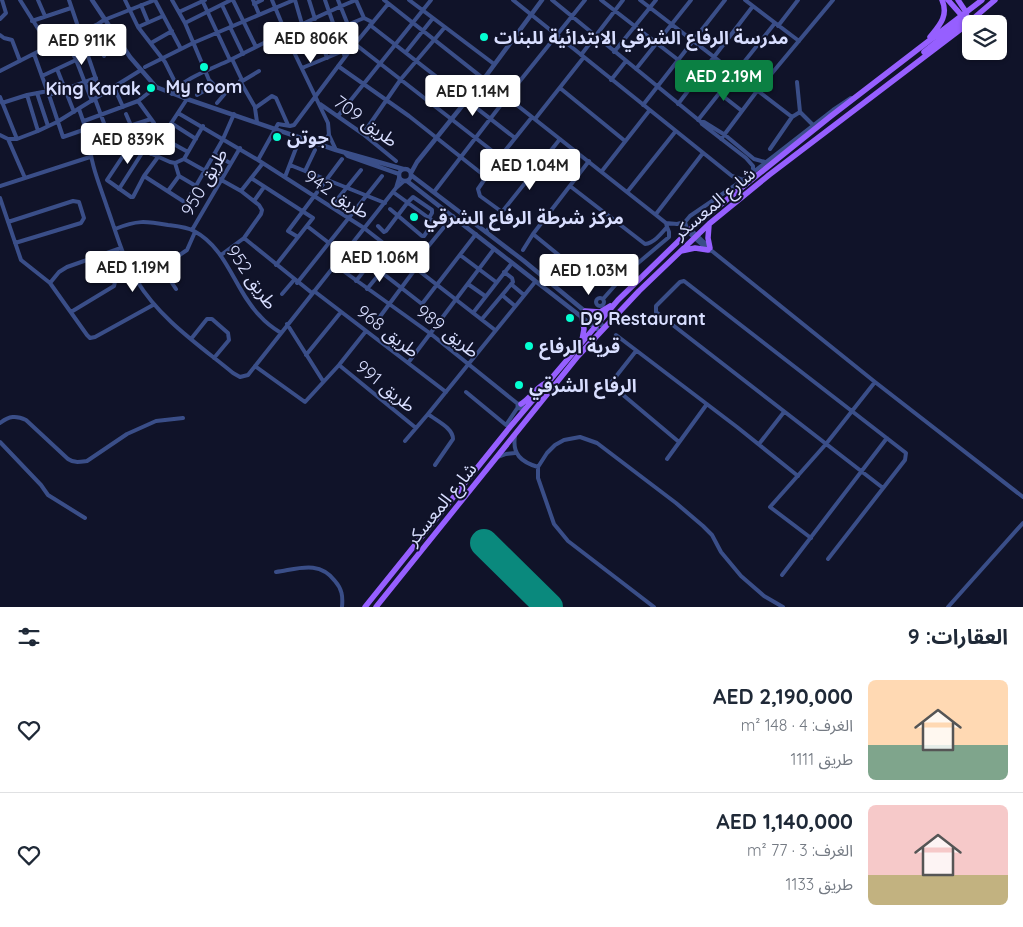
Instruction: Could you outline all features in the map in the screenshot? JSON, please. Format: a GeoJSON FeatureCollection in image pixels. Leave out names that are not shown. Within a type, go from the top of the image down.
{"type":"FeatureCollection","features":[{"type":"Feature","properties":{"kind":"main road"},"geometry":{"type":"LineString","coordinates":[[924,45],[943,21],[945,9],[942,0]]}},
{"type":"Feature","properties":{"kind":"main road"},"geometry":{"type":"LineString","coordinates":[[948,0],[965,15]]}},
{"type":"Feature","properties":{"kind":"main road"},"geometry":{"type":"LineString","coordinates":[[958,0],[965,15]]}},
{"type":"Feature","properties":{"kind":"main road","name":"شارع المعسكر"},"geometry":{"type":"LineString","coordinates":[[965,15],[982,0]]}},
{"type":"Feature","properties":{"kind":"main road","name":"شارع المعسكر"},"geometry":{"type":"LineString","coordinates":[[977,15],[995,0]]}},
{"type":"Feature","properties":{"kind":"main road","name":"شارع المعسكر"},"geometry":{"type":"LineString","coordinates":[[365,607],[516,420],[618,300],[689,231],[762,171],[962,17]]}},
{"type":"Feature","properties":{"kind":"main road"},"geometry":{"type":"LineString","coordinates":[[892,81],[897,73],[962,18]]}},
{"type":"Feature","properties":{"kind":"main road","name":"شارع المعسكر"},"geometry":{"type":"LineString","coordinates":[[376,607],[578,356],[602,329],[679,252],[769,175],[962,28]]}},
{"type":"Feature","properties":{"kind":"main road"},"geometry":{"type":"LineString","coordinates":[[679,252],[695,248],[710,250],[708,238],[710,224]]}},
{"type":"Feature","properties":{"kind":"main road"},"geometry":{"type":"LineString","coordinates":[[585,311],[600,312],[618,300]]}},
{"type":"Feature","properties":{"kind":"main road"},"geometry":{"type":"LineString","coordinates":[[581,342],[584,332],[582,318]]}},
{"type":"Feature","properties":{"kind":"main road"},"geometry":{"type":"LineString","coordinates":[[516,420],[519,406],[537,388],[548,382]]}},
{"type":"Feature","properties":{"kind":"street"},"geometry":{"type":"LineString","coordinates":[[0,19],[6,12],[2,0]]}},
{"type":"Feature","properties":{"kind":"street"},"geometry":{"type":"LineString","coordinates":[[20,0],[49,46]]}},
{"type":"Feature","properties":{"kind":"street"},"geometry":{"type":"LineString","coordinates":[[38,0],[45,16]]}},
{"type":"Feature","properties":{"kind":"street"},"geometry":{"type":"LineString","coordinates":[[69,0],[101,94]]}},
{"type":"Feature","properties":{"kind":"street"},"geometry":{"type":"LineString","coordinates":[[92,0],[118,40],[143,68],[156,87],[336,150],[352,153],[408,172],[585,311],[596,325]]}},
{"type":"Feature","properties":{"kind":"street"},"geometry":{"type":"LineString","coordinates":[[125,0],[138,27],[162,58],[178,86]]}},
{"type":"Feature","properties":{"kind":"street"},"geometry":{"type":"LineString","coordinates":[[0,72],[104,20],[155,0],[181,49]]}},
{"type":"Feature","properties":{"kind":"street"},"geometry":{"type":"LineString","coordinates":[[172,0],[185,23],[209,80],[224,90],[229,89]]}},
{"type":"Feature","properties":{"kind":"street"},"geometry":{"type":"LineString","coordinates":[[179,12],[203,0],[255,107],[254,111],[257,122]]}},
{"type":"Feature","properties":{"kind":"street"},"geometry":{"type":"LineString","coordinates":[[185,23],[232,0],[256,47]]}},
{"type":"Feature","properties":{"kind":"street"},"geometry":{"type":"LineString","coordinates":[[259,14],[254,2],[262,0]]}},
{"type":"Feature","properties":{"kind":"street","name":"طريق 709"},"geometry":{"type":"LineString","coordinates":[[272,0],[292,48],[320,104],[328,123],[329,135],[336,150]]}},
{"type":"Feature","properties":{"kind":"street"},"geometry":{"type":"LineString","coordinates":[[0,135],[17,139],[38,131],[74,112],[162,58],[193,42],[275,7],[295,0],[302,24]]}},
{"type":"Feature","properties":{"kind":"street"},"geometry":{"type":"LineString","coordinates":[[309,0],[315,19]]}},
{"type":"Feature","properties":{"kind":"street"},"geometry":{"type":"LineString","coordinates":[[325,0],[345,58]]}},
{"type":"Feature","properties":{"kind":"street"},"geometry":{"type":"LineString","coordinates":[[338,0],[348,25]]}},
{"type":"Feature","properties":{"kind":"street"},"geometry":{"type":"LineString","coordinates":[[172,94],[178,86],[285,32],[356,0],[364,18],[515,138]]}},
{"type":"Feature","properties":{"kind":"street"},"geometry":{"type":"LineString","coordinates":[[409,0],[494,64]]}},
{"type":"Feature","properties":{"kind":"street"},"geometry":{"type":"LineString","coordinates":[[338,116],[431,0]]}},
{"type":"Feature","properties":{"kind":"street"},"geometry":{"type":"LineString","coordinates":[[513,0],[703,154],[732,176],[743,180]]}},
{"type":"Feature","properties":{"kind":"street"},"geometry":{"type":"LineString","coordinates":[[399,176],[408,172],[436,139],[483,80],[542,0]]}},
{"type":"Feature","properties":{"kind":"street"},"geometry":{"type":"LineString","coordinates":[[552,0],[751,162],[753,172]]}},
{"type":"Feature","properties":{"kind":"street"},"geometry":{"type":"LineString","coordinates":[[434,192],[556,35],[586,0]]}},
{"type":"Feature","properties":{"kind":"street"},"geometry":{"type":"LineString","coordinates":[[601,0],[699,76]]}},
{"type":"Feature","properties":{"kind":"street"},"geometry":{"type":"LineString","coordinates":[[502,212],[480,196],[478,189],[515,138],[560,88],[595,36],[623,0]]}},
{"type":"Feature","properties":{"kind":"street"},"geometry":{"type":"LineString","coordinates":[[640,0],[792,117]]}},
{"type":"Feature","properties":{"kind":"street"},"geometry":{"type":"LineString","coordinates":[[614,52],[656,0]]}},
{"type":"Feature","properties":{"kind":"street"},"geometry":{"type":"LineString","coordinates":[[636,69],[691,0]]}},
{"type":"Feature","properties":{"kind":"street"},"geometry":{"type":"LineString","coordinates":[[643,105],[725,0]]}},
{"type":"Feature","properties":{"kind":"street"},"geometry":{"type":"LineString","coordinates":[[745,0],[799,41]]}},
{"type":"Feature","properties":{"kind":"street"},"geometry":{"type":"LineString","coordinates":[[678,104],[754,0]]}},
{"type":"Feature","properties":{"kind":"street"},"geometry":{"type":"LineString","coordinates":[[699,120],[735,73],[798,0]]}},
{"type":"Feature","properties":{"kind":"street"},"geometry":{"type":"LineString","coordinates":[[721,139],[757,90],[833,0]]}},
{"type":"Feature","properties":{"kind":"street"},"geometry":{"type":"LineString","coordinates":[[241,191],[261,162],[278,129],[278,124],[294,125],[386,2],[656,214],[666,225],[669,237],[625,274],[603,299]]}},
{"type":"Feature","properties":{"kind":"street"},"geometry":{"type":"LineString","coordinates":[[222,4],[243,54]]}},
{"type":"Feature","properties":{"kind":"street"},"geometry":{"type":"LineString","coordinates":[[141,6],[148,22]]}},
{"type":"Feature","properties":{"kind":"street"},"geometry":{"type":"LineString","coordinates":[[32,21],[71,8]]}},
{"type":"Feature","properties":{"kind":"street"},"geometry":{"type":"LineString","coordinates":[[138,27],[163,16]]}},
{"type":"Feature","properties":{"kind":"street"},"geometry":{"type":"LineString","coordinates":[[292,48],[364,18]]}},
{"type":"Feature","properties":{"kind":"street"},"geometry":{"type":"LineString","coordinates":[[406,52],[433,18]]}},
{"type":"Feature","properties":{"kind":"street"},"geometry":{"type":"LineString","coordinates":[[308,22],[314,39]]}},
{"type":"Feature","properties":{"kind":"street"},"geometry":{"type":"LineString","coordinates":[[363,134],[401,79],[445,27]]}},
{"type":"Feature","properties":{"kind":"street"},"geometry":{"type":"LineString","coordinates":[[151,43],[172,31]]}},
{"type":"Feature","properties":{"kind":"street"},"geometry":{"type":"LineString","coordinates":[[320,37],[327,58]]}},
{"type":"Feature","properties":{"kind":"street"},"geometry":{"type":"LineString","coordinates":[[1,38],[12,40],[20,61]]}},
{"type":"Feature","properties":{"kind":"street"},"geometry":{"type":"LineString","coordinates":[[68,39],[108,134]]}},
{"type":"Feature","properties":{"kind":"street"},"geometry":{"type":"LineString","coordinates":[[42,76],[57,70],[86,50],[118,40]]}},
{"type":"Feature","properties":{"kind":"street"},"geometry":{"type":"LineString","coordinates":[[355,44],[500,157]]}},
{"type":"Feature","properties":{"kind":"street"},"geometry":{"type":"LineString","coordinates":[[101,46],[104,56]]}},
{"type":"Feature","properties":{"kind":"street"},"geometry":{"type":"LineString","coordinates":[[302,68],[343,51]]}},
{"type":"Feature","properties":{"kind":"street"},"geometry":{"type":"LineString","coordinates":[[34,54],[63,137],[86,129]]}},
{"type":"Feature","properties":{"kind":"street"},"geometry":{"type":"LineString","coordinates":[[612,80],[626,61]]}},
{"type":"Feature","properties":{"kind":"street"},"geometry":{"type":"LineString","coordinates":[[338,66],[386,100],[486,177]]}},
{"type":"Feature","properties":{"kind":"street"},"geometry":{"type":"LineString","coordinates":[[57,70],[74,112]]}},
{"type":"Feature","properties":{"kind":"street"},"geometry":{"type":"LineString","coordinates":[[217,103],[229,89],[259,71]]}},
{"type":"Feature","properties":{"kind":"street"},"geometry":{"type":"LineString","coordinates":[[2,103],[26,95],[65,90],[96,78]]}},
{"type":"Feature","properties":{"kind":"street"},"geometry":{"type":"LineString","coordinates":[[797,82],[800,112],[813,125]]}},
{"type":"Feature","properties":{"kind":"street"},"geometry":{"type":"LineString","coordinates":[[197,95],[214,85]]}},
{"type":"Feature","properties":{"kind":"street"},"geometry":{"type":"LineString","coordinates":[[114,87],[123,107]]}},
{"type":"Feature","properties":{"kind":"street"},"geometry":{"type":"LineString","coordinates":[[84,121],[138,101],[156,87]]}},
{"type":"Feature","properties":{"kind":"street"},"geometry":{"type":"LineString","coordinates":[[560,88],[625,142]]}},
{"type":"Feature","properties":{"kind":"street"},"geometry":{"type":"LineString","coordinates":[[645,244],[653,241],[666,225],[685,222],[690,216],[733,188],[840,104],[866,90]]}},
{"type":"Feature","properties":{"kind":"street"},"geometry":{"type":"LineString","coordinates":[[719,93],[742,111]]}},
{"type":"Feature","properties":{"kind":"street"},"geometry":{"type":"LineString","coordinates":[[35,94],[48,126]]}},
{"type":"Feature","properties":{"kind":"street"},"geometry":{"type":"LineString","coordinates":[[26,95],[38,131]]}},
{"type":"Feature","properties":{"kind":"street"},"geometry":{"type":"LineString","coordinates":[[255,107],[270,96],[276,98],[288,126]]}},
{"type":"Feature","properties":{"kind":"street"},"geometry":{"type":"LineString","coordinates":[[0,97],[2,109],[17,139]]}},
{"type":"Feature","properties":{"kind":"street"},"geometry":{"type":"LineString","coordinates":[[151,154],[187,99]]}},
{"type":"Feature","properties":{"kind":"street"},"geometry":{"type":"LineString","coordinates":[[138,101],[152,121]]}},
{"type":"Feature","properties":{"kind":"street","name":"طريق 709"},"geometry":{"type":"LineString","coordinates":[[320,104],[363,134],[396,161]]}},
{"type":"Feature","properties":{"kind":"street"},"geometry":{"type":"LineString","coordinates":[[41,108],[52,105]]}},
{"type":"Feature","properties":{"kind":"street"},"geometry":{"type":"LineString","coordinates":[[79,109],[89,138],[90,157],[120,248],[138,283],[154,305],[214,358],[240,377],[248,376],[384,203],[406,181],[408,172]]}},
{"type":"Feature","properties":{"kind":"street"},"geometry":{"type":"LineString","coordinates":[[602,171],[649,111]]}},
{"type":"Feature","properties":{"kind":"street"},"geometry":{"type":"LineString","coordinates":[[770,149],[792,117],[800,112]]}},
{"type":"Feature","properties":{"kind":"street","name":"طريق 942"},"geometry":{"type":"LineString","coordinates":[[178,113],[240,148],[364,228],[495,330]]}},
{"type":"Feature","properties":{"kind":"street"},"geometry":{"type":"LineString","coordinates":[[126,114],[138,145],[151,154],[175,163],[184,159],[203,126]]}},
{"type":"Feature","properties":{"kind":"street"},"geometry":{"type":"LineString","coordinates":[[144,176],[186,203],[224,139],[234,114]]}},
{"type":"Feature","properties":{"kind":"street"},"geometry":{"type":"LineString","coordinates":[[699,120],[725,135],[754,159],[766,162]]}},
{"type":"Feature","properties":{"kind":"street"},"geometry":{"type":"LineString","coordinates":[[104,138],[108,134],[130,125],[152,121]]}},
{"type":"Feature","properties":{"kind":"street"},"geometry":{"type":"LineString","coordinates":[[138,145],[152,121]]}},
{"type":"Feature","properties":{"kind":"street"},"geometry":{"type":"LineString","coordinates":[[171,123],[196,139]]}},
{"type":"Feature","properties":{"kind":"street"},"geometry":{"type":"LineString","coordinates":[[148,130],[188,152]]}},
{"type":"Feature","properties":{"kind":"street"},"geometry":{"type":"LineString","coordinates":[[628,192],[675,132]]}},
{"type":"Feature","properties":{"kind":"street","name":"طريق 709"},"geometry":{"type":"LineString","coordinates":[[320,144],[329,135]]}},
{"type":"Feature","properties":{"kind":"street"},"geometry":{"type":"LineString","coordinates":[[8,138],[25,178]]}},
{"type":"Feature","properties":{"kind":"street"},"geometry":{"type":"LineString","coordinates":[[89,138],[115,139],[138,145]]}},
{"type":"Feature","properties":{"kind":"street"},"geometry":{"type":"LineString","coordinates":[[486,232],[560,139]]}},
{"type":"Feature","properties":{"kind":"street"},"geometry":{"type":"LineString","coordinates":[[285,177],[298,143]]}},
{"type":"Feature","properties":{"kind":"street"},"geometry":{"type":"LineString","coordinates":[[131,144],[107,178],[108,181],[132,198],[144,176],[158,157]]}},
{"type":"Feature","properties":{"kind":"street","name":"طريق 950"},"geometry":{"type":"LineString","coordinates":[[138,283],[188,250],[193,231],[220,180],[240,148]]}},
{"type":"Feature","properties":{"kind":"street"},"geometry":{"type":"LineString","coordinates":[[119,189],[144,150]]}},
{"type":"Feature","properties":{"kind":"street"},"geometry":{"type":"LineString","coordinates":[[305,171],[315,150]]}},
{"type":"Feature","properties":{"kind":"street"},"geometry":{"type":"LineString","coordinates":[[345,153],[348,156],[399,176],[453,216],[582,318],[602,329]]}},
{"type":"Feature","properties":{"kind":"street"},"geometry":{"type":"LineString","coordinates":[[214,154],[230,163]]}},
{"type":"Feature","properties":{"kind":"street"},"geometry":{"type":"LineString","coordinates":[[656,214],[703,154]]}},
{"type":"Feature","properties":{"kind":"street"},"geometry":{"type":"LineString","coordinates":[[0,186],[90,157]]}},
{"type":"Feature","properties":{"kind":"street"},"geometry":{"type":"LineString","coordinates":[[184,159],[241,191],[262,210],[244,238],[221,256]]}},
{"type":"Feature","properties":{"kind":"street"},"geometry":{"type":"LineString","coordinates":[[298,237],[288,231],[342,159]]}},
{"type":"Feature","properties":{"kind":"street"},"geometry":{"type":"LineString","coordinates":[[523,250],[589,161]]}},
{"type":"Feature","properties":{"kind":"street"},"geometry":{"type":"LineString","coordinates":[[168,191],[178,176],[175,163]]}},
{"type":"Feature","properties":{"kind":"street"},"geometry":{"type":"LineString","coordinates":[[290,165],[384,203]]}},
{"type":"Feature","properties":{"kind":"street"},"geometry":{"type":"LineString","coordinates":[[331,207],[361,170]]}},
{"type":"Feature","properties":{"kind":"street"},"geometry":{"type":"LineString","coordinates":[[178,176],[196,186]]}},
{"type":"Feature","properties":{"kind":"street"},"geometry":{"type":"LineString","coordinates":[[282,294],[329,243],[382,176]]}},
{"type":"Feature","properties":{"kind":"street"},"geometry":{"type":"LineString","coordinates":[[395,190],[399,176]]}},
{"type":"Feature","properties":{"kind":"street"},"geometry":{"type":"LineString","coordinates":[[732,176],[733,188]]}},
{"type":"Feature","properties":{"kind":"street"},"geometry":{"type":"LineString","coordinates":[[251,178],[314,218],[276,265]]}},
{"type":"Feature","properties":{"kind":"street"},"geometry":{"type":"LineString","coordinates":[[570,186],[652,250]]}},
{"type":"Feature","properties":{"kind":"street"},"geometry":{"type":"LineString","coordinates":[[254,201],[264,187]]}},
{"type":"Feature","properties":{"kind":"street"},"geometry":{"type":"LineString","coordinates":[[390,209],[424,236],[433,224],[429,218],[395,190]]}},
{"type":"Feature","properties":{"kind":"street"},"geometry":{"type":"LineString","coordinates":[[378,226],[386,232],[413,197],[432,210],[429,218]]}},
{"type":"Feature","properties":{"kind":"street"},"geometry":{"type":"LineString","coordinates":[[0,198],[21,260],[50,282],[90,338],[95,338],[154,305]]}},
{"type":"Feature","properties":{"kind":"street"},"geometry":{"type":"LineString","coordinates":[[8,222],[73,201],[79,202],[84,218],[81,223],[15,243]]}},
{"type":"Feature","properties":{"kind":"street"},"geometry":{"type":"LineString","coordinates":[[376,322],[453,216]]}},
{"type":"Feature","properties":{"kind":"street","name":"طريق 952"},"geometry":{"type":"LineString","coordinates":[[115,229],[142,221],[193,231],[208,241],[221,256],[254,309],[281,333]]}},
{"type":"Feature","properties":{"kind":"street"},"geometry":{"type":"LineString","coordinates":[[685,222],[689,231],[710,250],[1023,497]]}},
{"type":"Feature","properties":{"kind":"street"},"geometry":{"type":"LineString","coordinates":[[307,226],[329,243]]}},
{"type":"Feature","properties":{"kind":"street"},"geometry":{"type":"LineString","coordinates":[[349,247],[422,304],[476,234]]}},
{"type":"Feature","properties":{"kind":"street"},"geometry":{"type":"LineString","coordinates":[[533,234],[577,270]]}},
{"type":"Feature","properties":{"kind":"street","name":"طريق 968"},"geometry":{"type":"LineString","coordinates":[[244,238],[296,281],[341,312],[446,392]]}},
{"type":"Feature","properties":{"kind":"street"},"geometry":{"type":"LineString","coordinates":[[384,244],[380,251],[381,254],[388,258],[394,251]]}},
{"type":"Feature","properties":{"kind":"street"},"geometry":{"type":"LineString","coordinates":[[50,282],[59,272],[67,267],[120,248]]}},
{"type":"Feature","properties":{"kind":"street"},"geometry":{"type":"LineString","coordinates":[[408,363],[494,249]]}},
{"type":"Feature","properties":{"kind":"street"},"geometry":{"type":"LineString","coordinates":[[460,255],[496,282]]}},
{"type":"Feature","properties":{"kind":"street"},"geometry":{"type":"LineString","coordinates":[[356,281],[370,263]]}},
{"type":"Feature","properties":{"kind":"street"},"geometry":{"type":"LineString","coordinates":[[473,313],[512,263]]}},
{"type":"Feature","properties":{"kind":"street","name":"طريق 989"},"geometry":{"type":"LineString","coordinates":[[334,265],[431,334],[519,406]]}},
{"type":"Feature","properties":{"kind":"street"},"geometry":{"type":"LineString","coordinates":[[162,268],[176,289]]}},
{"type":"Feature","properties":{"kind":"street"},"geometry":{"type":"LineString","coordinates":[[367,289],[381,272]]}},
{"type":"Feature","properties":{"kind":"street"},"geometry":{"type":"LineString","coordinates":[[482,319],[511,284],[512,278],[504,272]]}},
{"type":"Feature","properties":{"kind":"street"},"geometry":{"type":"LineString","coordinates":[[828,559],[883,488],[907,456],[905,452],[684,281],[680,282],[656,306],[655,311],[883,488]]}},
{"type":"Feature","properties":{"kind":"street"},"geometry":{"type":"LineString","coordinates":[[71,312],[114,286],[115,282]]}},
{"type":"Feature","properties":{"kind":"street"},"geometry":{"type":"LineString","coordinates":[[405,441],[535,282]]}},
{"type":"Feature","properties":{"kind":"street"},"geometry":{"type":"LineString","coordinates":[[468,284],[485,296]]}},
{"type":"Feature","properties":{"kind":"street"},"geometry":{"type":"LineString","coordinates":[[511,284],[524,295]]}},
{"type":"Feature","properties":{"kind":"street"},"geometry":{"type":"LineString","coordinates":[[502,295],[515,306]]}},
{"type":"Feature","properties":{"kind":"street"},"geometry":{"type":"LineString","coordinates":[[306,355],[341,312]]}},
{"type":"Feature","properties":{"kind":"street"},"geometry":{"type":"LineString","coordinates":[[192,339],[207,320],[212,319],[229,336],[214,358]]}},
{"type":"Feature","properties":{"kind":"street"},"geometry":{"type":"LineString","coordinates":[[288,324],[323,382]]}},
{"type":"Feature","properties":{"kind":"street","name":"طريق 991"},"geometry":{"type":"LineString","coordinates":[[256,366],[306,402],[366,331]]}},
{"type":"Feature","properties":{"kind":"street"},"geometry":{"type":"LineString","coordinates":[[616,335],[798,476]]}},
{"type":"Feature","properties":{"kind":"street"},"geometry":{"type":"LineString","coordinates":[[636,351],[610,384],[679,442]]}},
{"type":"Feature","properties":{"kind":"street","name":"طريق 991"},"geometry":{"type":"LineString","coordinates":[[339,365],[416,428]]}},
{"type":"Feature","properties":{"kind":"street"},"geometry":{"type":"LineString","coordinates":[[810,538],[770,507],[826,444],[875,382]]}},
{"type":"Feature","properties":{"kind":"street"},"geometry":{"type":"LineString","coordinates":[[466,392],[506,425],[519,406]]}},
{"type":"Feature","properties":{"kind":"street"},"geometry":{"type":"LineString","coordinates":[[667,459],[707,404]]}},
{"type":"Feature","properties":{"kind":"street"},"geometry":{"type":"LineString","coordinates":[[759,444],[784,412]]}},
{"type":"Feature","properties":{"kind":"street"},"geometry":{"type":"LineString","coordinates":[[428,414],[453,434],[453,439],[434,466]]}},
{"type":"Feature","properties":{"kind":"street"},"geometry":{"type":"LineString","coordinates":[[0,423],[18,416],[26,420],[68,459],[73,462],[79,462],[86,461],[127,434],[156,421],[183,418]]}},
{"type":"Feature","properties":{"kind":"street"},"geometry":{"type":"LineString","coordinates":[[515,436],[513,445],[515,453],[531,465],[538,467]]}},
{"type":"Feature","properties":{"kind":"street"},"geometry":{"type":"LineString","coordinates":[[654,607],[559,532],[547,508],[538,478],[538,467],[546,453],[555,445],[564,440],[580,437],[597,443],[703,526],[712,535],[721,552],[741,576],[764,596],[783,607]]}},
{"type":"Feature","properties":{"kind":"street"},"geometry":{"type":"LineString","coordinates":[[782,575],[887,438]]}},
{"type":"Feature","properties":{"kind":"street"},"geometry":{"type":"LineString","coordinates":[[0,442],[41,484],[48,495],[85,518]]}},
{"type":"Feature","properties":{"kind":"street"},"geometry":{"type":"LineString","coordinates":[[497,458],[515,453]]}},
{"type":"Feature","properties":{"kind":"street"},"geometry":{"type":"LineString","coordinates":[[948,607],[1023,523]]}},
{"type":"Feature","properties":{"kind":"street"},"geometry":{"type":"LineString","coordinates":[[276,572],[309,568],[325,570],[341,588],[342,607]]}},
{"type":"Feature","properties":{"kind":"runway"},"geometry":{"type":"LineString","coordinates":[[484,543],[549,607]]}},
{"type":"Feature","properties":{"kind":"place","name":"مدرسة الرفاع الشرقي الابتدائية للبنات"},"geometry":{"type":"Point","coordinates":[484,37]}},
{"type":"Feature","properties":{"kind":"place","name":"My room"},"geometry":{"type":"Point","coordinates":[204,67]}},
{"type":"Feature","properties":{"kind":"place","name":"King Karak"},"geometry":{"type":"Point","coordinates":[151,88]}},
{"type":"Feature","properties":{"kind":"place","name":"جوتن"},"geometry":{"type":"Point","coordinates":[277,137]}},
{"type":"Feature","properties":{"kind":"place","name":"مركز شرطة الرفاع الشرقي"},"geometry":{"type":"Point","coordinates":[414,217]}},
{"type":"Feature","properties":{"kind":"place","name":"D9 Restaurant"},"geometry":{"type":"Point","coordinates":[570,318]}},
{"type":"Feature","properties":{"kind":"place","name":"قرية الرفاع"},"geometry":{"type":"Point","coordinates":[529,346]}},
{"type":"Feature","properties":{"kind":"place","name":"الرفاع الشرقي"},"geometry":{"type":"Point","coordinates":[519,385]}}]}
